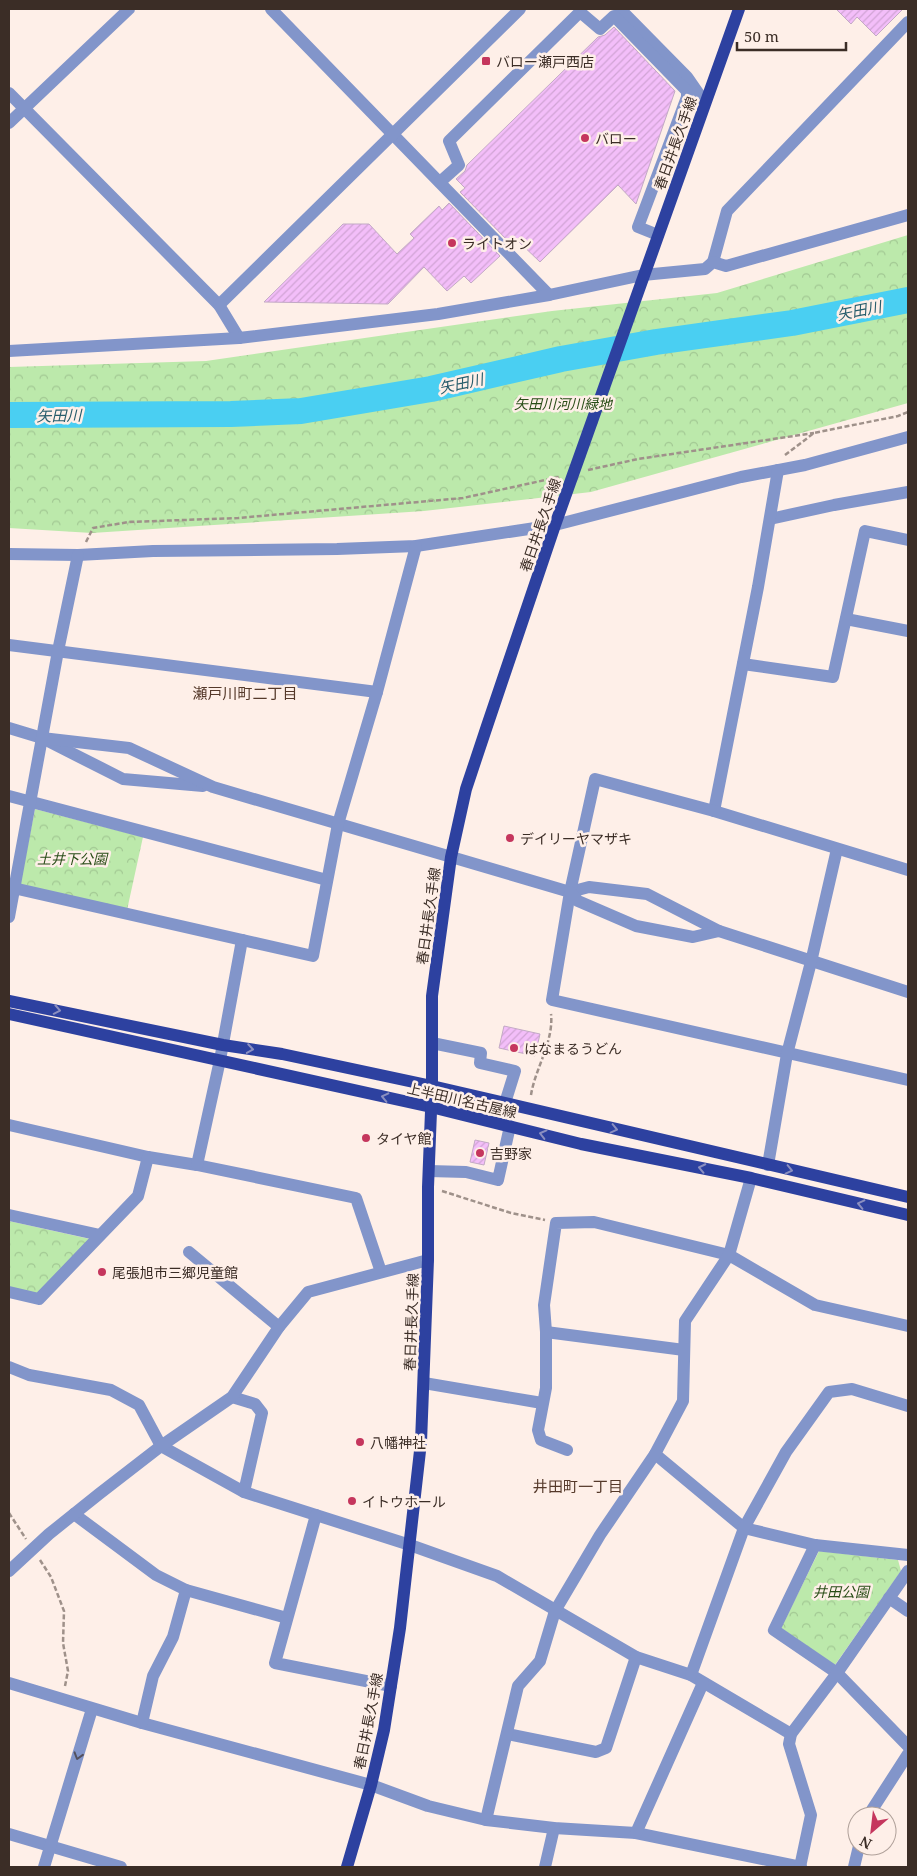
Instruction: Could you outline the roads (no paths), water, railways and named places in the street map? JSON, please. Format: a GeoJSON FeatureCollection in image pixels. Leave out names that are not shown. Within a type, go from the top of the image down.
{"type":"FeatureCollection","features":[{"type":"Feature","properties":{"kind":"main road","name":"春日井長久手線"},"geometry":{"type":"LineString","coordinates":[[347,1867],[371,1785],[384,1730],[410,1545],[421,1442],[428,1260],[432,996],[451,857],[466,789],[556,521],[739,9]]}},
{"type":"Feature","properties":{"kind":"main road","name":"上半田川名古屋線"},"geometry":{"type":"LineString","coordinates":[[9,1001],[223,1045],[282,1054],[432,1086],[908,1197]]}},
{"type":"Feature","properties":{"kind":"main road","name":"上半田川名古屋線"},"geometry":{"type":"LineString","coordinates":[[9,1014],[431,1107],[581,1144],[751,1178],[908,1215]]}},
{"type":"Feature","properties":{"kind":"street"},"geometry":{"type":"LineString","coordinates":[[9,123],[129,9]]}},
{"type":"Feature","properties":{"kind":"street"},"geometry":{"type":"LineString","coordinates":[[271,9],[394,133],[549,295]]}},
{"type":"Feature","properties":{"kind":"street"},"geometry":{"type":"LineString","coordinates":[[219,305],[520,9]]}},
{"type":"Feature","properties":{"kind":"street"},"geometry":{"type":"LineString","coordinates":[[620,9],[687,77],[705,103]]}},
{"type":"Feature","properties":{"kind":"street"},"geometry":{"type":"LineString","coordinates":[[440,182],[459,165],[449,141],[580,12],[600,29],[614,16],[687,91],[687,97],[638,227],[658,235]]}},
{"type":"Feature","properties":{"kind":"street"},"geometry":{"type":"LineString","coordinates":[[9,351],[239,338],[438,314],[549,295],[643,275],[705,269],[713,262],[727,211],[908,22]]}},
{"type":"Feature","properties":{"kind":"street"},"geometry":{"type":"LineString","coordinates":[[9,93],[219,305],[239,338]]}},
{"type":"Feature","properties":{"kind":"street"},"geometry":{"type":"LineString","coordinates":[[713,262],[726,266],[908,215]]}},
{"type":"Feature","properties":{"kind":"street"},"geometry":{"type":"LineString","coordinates":[[9,554],[78,555],[153,551],[416,546],[556,521],[741,477],[806,465],[908,437]]}},
{"type":"Feature","properties":{"kind":"street"},"geometry":{"type":"LineString","coordinates":[[714,811],[778,470]]}},
{"type":"Feature","properties":{"kind":"street"},"geometry":{"type":"LineString","coordinates":[[770,519],[908,492]]}},
{"type":"Feature","properties":{"kind":"street"},"geometry":{"type":"LineString","coordinates":[[743,664],[833,676],[865,531],[908,540]]}},
{"type":"Feature","properties":{"kind":"street"},"geometry":{"type":"LineString","coordinates":[[11,888],[313,956],[338,824],[377,692],[416,546]]}},
{"type":"Feature","properties":{"kind":"street"},"geometry":{"type":"LineString","coordinates":[[9,917],[11,888],[31,801],[58,651],[78,555]]}},
{"type":"Feature","properties":{"kind":"street"},"geometry":{"type":"LineString","coordinates":[[846,618],[908,631]]}},
{"type":"Feature","properties":{"kind":"street"},"geometry":{"type":"LineString","coordinates":[[9,645],[377,692]]}},
{"type":"Feature","properties":{"kind":"street"},"geometry":{"type":"LineString","coordinates":[[9,728],[42,738],[124,779],[213,786]]}},
{"type":"Feature","properties":{"kind":"street"},"geometry":{"type":"LineString","coordinates":[[42,738],[129,748],[213,786],[570,892],[589,888],[647,894],[719,931],[908,992]]}},
{"type":"Feature","properties":{"kind":"street"},"geometry":{"type":"LineString","coordinates":[[908,870],[714,811],[595,779],[570,892],[552,1000],[908,1080]]}},
{"type":"Feature","properties":{"kind":"street"},"geometry":{"type":"LineString","coordinates":[[9,796],[327,880]]}},
{"type":"Feature","properties":{"kind":"street"},"geometry":{"type":"LineString","coordinates":[[768,1165],[787,1054],[811,962],[837,849]]}},
{"type":"Feature","properties":{"kind":"street"},"geometry":{"type":"LineString","coordinates":[[570,892],[578,901],[636,926],[694,936],[719,931]]}},
{"type":"Feature","properties":{"kind":"street"},"geometry":{"type":"LineString","coordinates":[[197,1165],[223,1045],[242,940]]}},
{"type":"Feature","properties":{"kind":"street"},"geometry":{"type":"LineString","coordinates":[[432,1043],[481,1053],[480,1063],[514,1071],[505,1103]]}},
{"type":"Feature","properties":{"kind":"street"},"geometry":{"type":"LineString","coordinates":[[9,1125],[148,1157],[197,1165],[356,1198],[381,1272]]}},
{"type":"Feature","properties":{"kind":"street"},"geometry":{"type":"LineString","coordinates":[[429,1172],[466,1172],[498,1180],[510,1126]]}},
{"type":"Feature","properties":{"kind":"street"},"geometry":{"type":"LineString","coordinates":[[9,1292],[39,1299],[138,1196],[148,1157]]}},
{"type":"Feature","properties":{"kind":"street"},"geometry":{"type":"LineString","coordinates":[[486,1820],[518,1686],[540,1661],[555,1611],[600,1535],[655,1454],[682,1401],[685,1320],[730,1255],[751,1178]]}},
{"type":"Feature","properties":{"kind":"street"},"geometry":{"type":"LineString","coordinates":[[9,1215],[100,1235]]}},
{"type":"Feature","properties":{"kind":"street"},"geometry":{"type":"LineString","coordinates":[[567,1450],[541,1440],[538,1430],[546,1388],[544,1306],[556,1223],[594,1222],[730,1255],[815,1305],[908,1326]]}},
{"type":"Feature","properties":{"kind":"street"},"geometry":{"type":"LineString","coordinates":[[188,1252],[279,1327]]}},
{"type":"Feature","properties":{"kind":"street"},"geometry":{"type":"LineString","coordinates":[[9,1571],[49,1534],[161,1446],[232,1397],[279,1327],[308,1292],[428,1260]]}},
{"type":"Feature","properties":{"kind":"street"},"geometry":{"type":"LineString","coordinates":[[546,1332],[684,1350]]}},
{"type":"Feature","properties":{"kind":"street"},"geometry":{"type":"LineString","coordinates":[[9,1367],[29,1375],[111,1390],[139,1405],[161,1446],[244,1492],[410,1545],[497,1576],[636,1657],[691,1675],[791,1734]]}},
{"type":"Feature","properties":{"kind":"street"},"geometry":{"type":"LineString","coordinates":[[424,1383],[542,1403]]}},
{"type":"Feature","properties":{"kind":"street"},"geometry":{"type":"LineString","coordinates":[[691,1675],[744,1528],[786,1452],[829,1392],[852,1389],[908,1406]]}},
{"type":"Feature","properties":{"kind":"street"},"geometry":{"type":"LineString","coordinates":[[232,1397],[255,1404],[262,1413],[244,1492]]}},
{"type":"Feature","properties":{"kind":"street"},"geometry":{"type":"LineString","coordinates":[[655,1454],[744,1528],[814,1545],[908,1555]]}},
{"type":"Feature","properties":{"kind":"street"},"geometry":{"type":"LineString","coordinates":[[74,1514],[156,1575],[186,1590],[287,1618]]}},
{"type":"Feature","properties":{"kind":"street"},"geometry":{"type":"LineString","coordinates":[[316,1515],[275,1663],[391,1686]]}},
{"type":"Feature","properties":{"kind":"street"},"geometry":{"type":"LineString","coordinates":[[814,1545],[774,1630],[838,1673],[908,1746]]}},
{"type":"Feature","properties":{"kind":"street"},"geometry":{"type":"LineString","coordinates":[[9,1683],[142,1724],[371,1785],[428,1806],[486,1820],[554,1828],[636,1833],[801,1867],[811,1816],[789,1744],[791,1734],[838,1673],[908,1571]]}},
{"type":"Feature","properties":{"kind":"street"},"geometry":{"type":"LineString","coordinates":[[142,1724],[152,1676],[173,1637],[186,1590]]}},
{"type":"Feature","properties":{"kind":"street"},"geometry":{"type":"LineString","coordinates":[[889,1598],[908,1611]]}},
{"type":"Feature","properties":{"kind":"street"},"geometry":{"type":"LineString","coordinates":[[507,1734],[596,1752],[606,1748],[636,1657]]}},
{"type":"Feature","properties":{"kind":"street"},"geometry":{"type":"LineString","coordinates":[[636,1833],[703,1683]]}},
{"type":"Feature","properties":{"kind":"street"},"geometry":{"type":"LineString","coordinates":[[44,1867],[92,1709]]}},
{"type":"Feature","properties":{"kind":"street"},"geometry":{"type":"LineString","coordinates":[[874,1806],[908,1754]]}},
{"type":"Feature","properties":{"kind":"street"},"geometry":{"type":"LineString","coordinates":[[545,1867],[554,1828]]}},
{"type":"Feature","properties":{"kind":"street"},"geometry":{"type":"LineString","coordinates":[[9,1834],[121,1867]]}},
{"type":"Feature","properties":{"kind":"waterway","name":"矢田川"},"geometry":{"type":"LineString","coordinates":[[9,415],[231,414],[301,411],[431,389],[561,359],[656,342],[792,323],[908,300]]}},
{"type":"Feature","properties":{"kind":"place","name":"バロー瀬戸西店"},"geometry":{"type":"Point","coordinates":[486,61]}},
{"type":"Feature","properties":{"kind":"place","name":"バロー"},"geometry":{"type":"Point","coordinates":[585,138]}},
{"type":"Feature","properties":{"kind":"place","name":"ライトオン"},"geometry":{"type":"Point","coordinates":[452,243]}},
{"type":"Feature","properties":{"kind":"place","name":"デイリーヤマザキ"},"geometry":{"type":"Point","coordinates":[510,838]}},
{"type":"Feature","properties":{"kind":"place","name":"はなまるうどん"},"geometry":{"type":"Point","coordinates":[514,1048]}},
{"type":"Feature","properties":{"kind":"place","name":"タイヤ館"},"geometry":{"type":"Point","coordinates":[366,1138]}},
{"type":"Feature","properties":{"kind":"place","name":"吉野家"},"geometry":{"type":"Point","coordinates":[480,1153]}},
{"type":"Feature","properties":{"kind":"place","name":"尾張旭市三郷児童館"},"geometry":{"type":"Point","coordinates":[102,1272]}},
{"type":"Feature","properties":{"kind":"place","name":"八幡神社"},"geometry":{"type":"Point","coordinates":[360,1442]}},
{"type":"Feature","properties":{"kind":"place","name":"イトウホール"},"geometry":{"type":"Point","coordinates":[352,1501]}},
{"type":"Feature","properties":{"kind":"district","name":"瀬戸川町二丁目"},"geometry":{"type":"Point","coordinates":[245,693]}},
{"type":"Feature","properties":{"kind":"district","name":"井田町一丁目"},"geometry":{"type":"Point","coordinates":[578,1486]}},
{"type":"Feature","properties":{"kind":"park label","name":"矢田川河川緑地"},"geometry":{"type":"Point","coordinates":[563,403]}},
{"type":"Feature","properties":{"kind":"park label","name":"土井下公園"},"geometry":{"type":"Point","coordinates":[72,858]}},
{"type":"Feature","properties":{"kind":"park label","name":"井田公園"},"geometry":{"type":"Point","coordinates":[841,1591]}}]}
